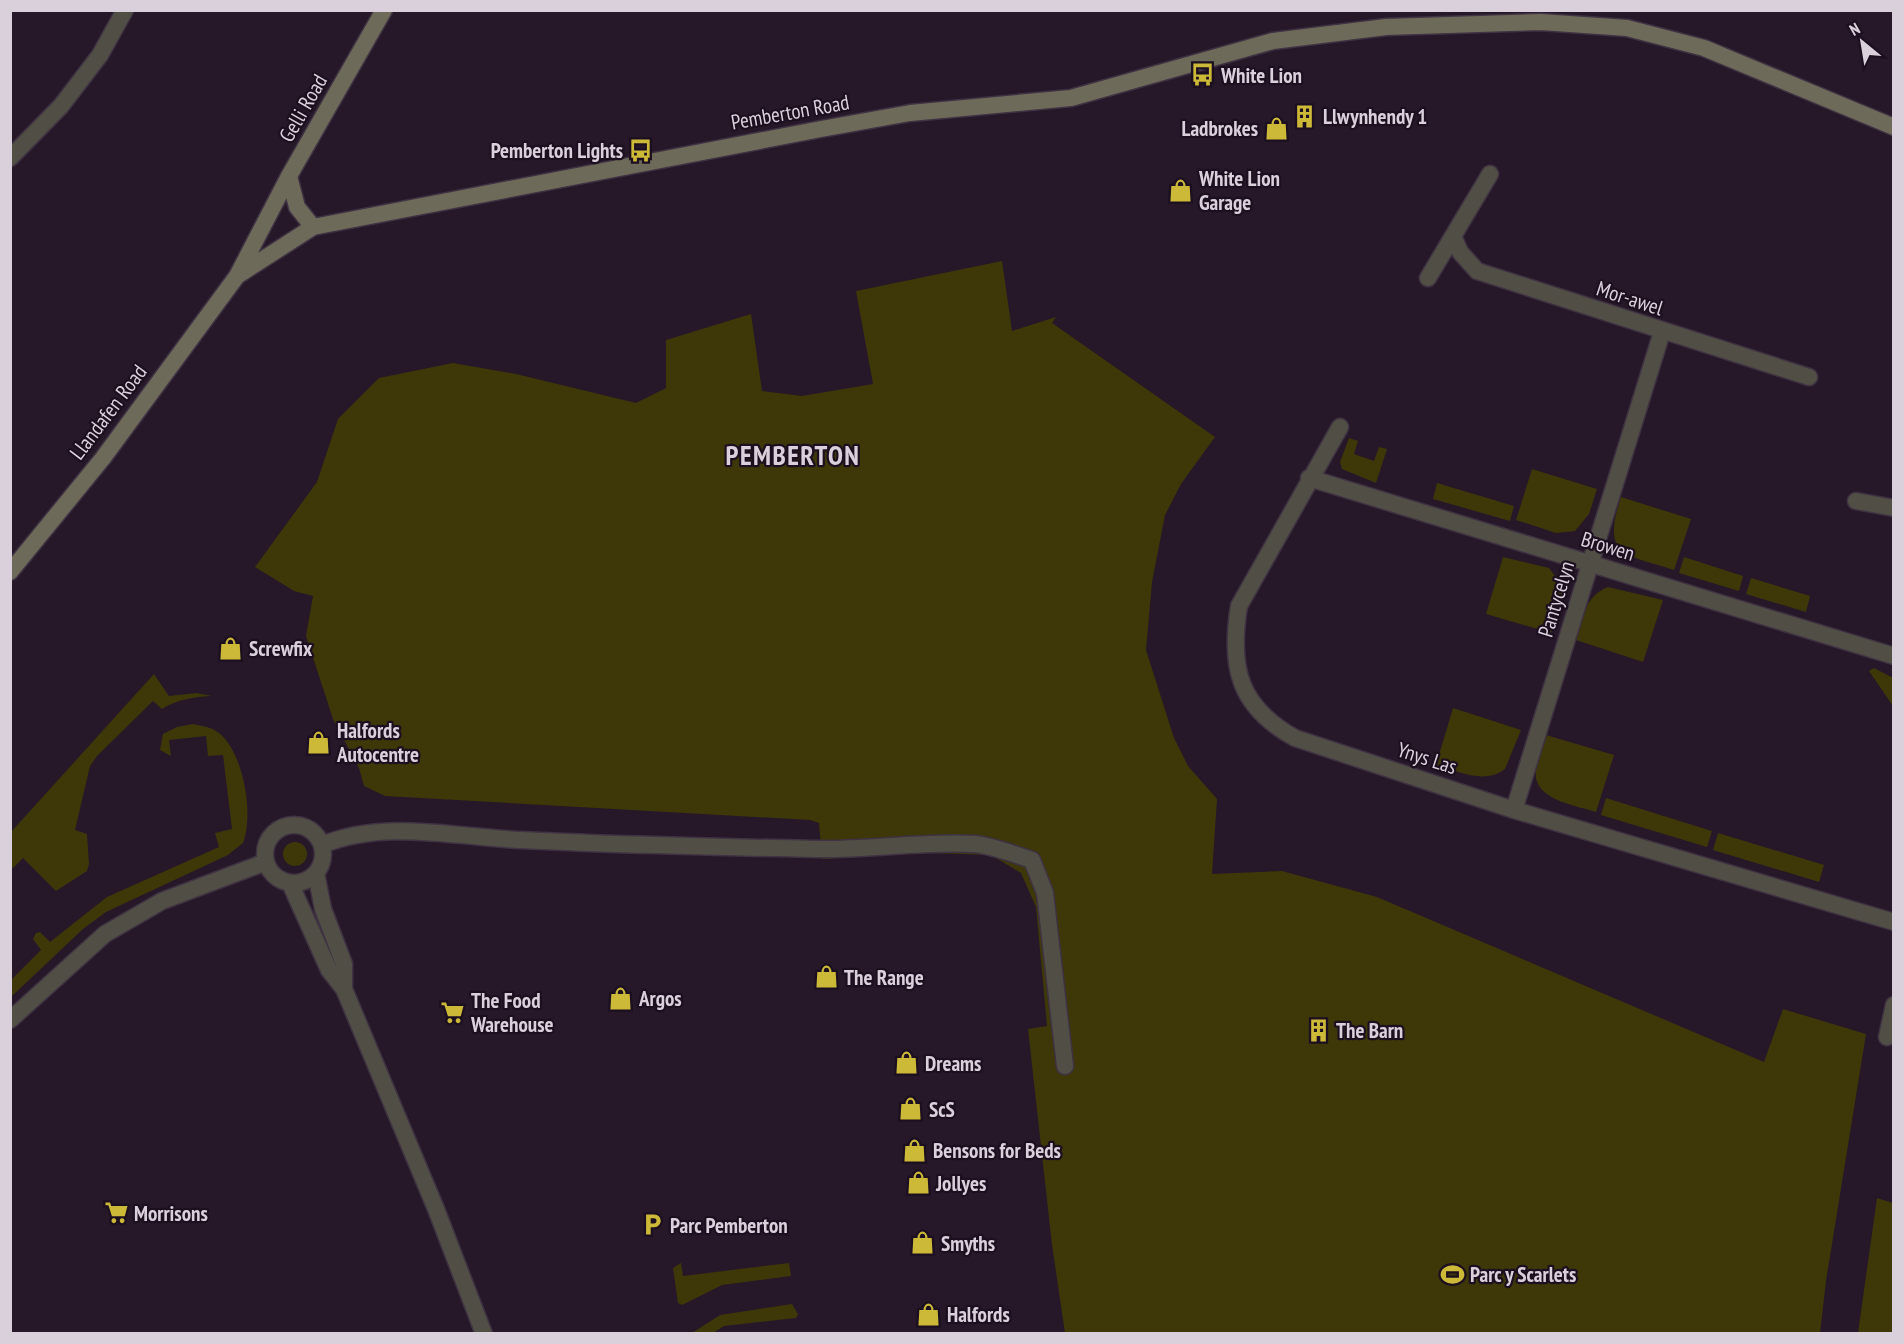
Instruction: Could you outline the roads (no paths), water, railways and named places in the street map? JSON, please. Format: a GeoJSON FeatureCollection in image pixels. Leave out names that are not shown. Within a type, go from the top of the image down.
{"type":"FeatureCollection","features":[{"type":"Feature","properties":{"kind":"main road","name":"Gelli Road"},"geometry":{"type":"LineString","coordinates":[[313,227],[297,207],[289,176],[384,10]]}},
{"type":"Feature","properties":{"kind":"main road","name":"Pemberton Road"},"geometry":{"type":"LineString","coordinates":[[313,227],[888,117],[1009,102],[1071,98],[1273,41],[1398,26],[1541,22],[1627,28],[1704,48],[1893,127]]}},
{"type":"Feature","properties":{"kind":"main road"},"geometry":{"type":"LineString","coordinates":[[237,276],[289,176]]}},
{"type":"Feature","properties":{"kind":"main road"},"geometry":{"type":"LineString","coordinates":[[237,276],[313,227]]}},
{"type":"Feature","properties":{"kind":"main road","name":"Llandafen Road"},"geometry":{"type":"LineString","coordinates":[[10,572],[103,458],[237,276]]}},
{"type":"Feature","properties":{"kind":"street"},"geometry":{"type":"LineString","coordinates":[[10,158],[62,106],[100,55],[125,10]]}},
{"type":"Feature","properties":{"kind":"street"},"geometry":{"type":"LineString","coordinates":[[1428,278],[1490,174]]}},
{"type":"Feature","properties":{"kind":"street","name":"Mor-awel"},"geometry":{"type":"LineString","coordinates":[[1453,236],[1460,252],[1478,271],[1662,332],[1809,377]]}},
{"type":"Feature","properties":{"kind":"street","name":"Pantycelyn"},"geometry":{"type":"LineString","coordinates":[[1514,810],[1662,332]]}},
{"type":"Feature","properties":{"kind":"street","name":"Ynys Las"},"geometry":{"type":"LineString","coordinates":[[1340,427],[1309,478],[1239,606],[1234,633],[1236,660],[1243,684],[1254,708],[1272,725],[1295,738],[1514,810],[1893,922]]}},
{"type":"Feature","properties":{"kind":"street","name":"Browen"},"geometry":{"type":"LineString","coordinates":[[1309,478],[1893,656]]}},
{"type":"Feature","properties":{"kind":"street"},"geometry":{"type":"LineString","coordinates":[[1856,501],[1893,508]]}},
{"type":"Feature","properties":{"kind":"street"},"geometry":{"type":"LineString","coordinates":[[292,824],[311,829],[322,845],[321,865],[309,879],[290,883],[273,875],[266,862],[265,848],[268,839],[283,826],[292,824]]}},
{"type":"Feature","properties":{"kind":"street"},"geometry":{"type":"LineString","coordinates":[[322,845],[362,834],[402,831],[520,840],[819,849],[939,843],[977,844],[1006,852],[1032,860],[1045,894],[1065,1066]]}},
{"type":"Feature","properties":{"kind":"street"},"geometry":{"type":"LineString","coordinates":[[10,1020],[105,934],[162,901],[266,862]]}},
{"type":"Feature","properties":{"kind":"street"},"geometry":{"type":"LineString","coordinates":[[316,873],[323,909],[344,964],[344,989]]}},
{"type":"Feature","properties":{"kind":"street"},"geometry":{"type":"LineString","coordinates":[[290,883],[329,970],[344,989],[436,1209],[484,1334]]}},
{"type":"Feature","properties":{"kind":"street"},"geometry":{"type":"LineString","coordinates":[[1887,1037],[1893,1005]]}},
{"type":"Feature","properties":{"kind":"place","name":"White Lion"},"geometry":{"type":"Point","coordinates":[1203,75]}},
{"type":"Feature","properties":{"kind":"place","name":"Llwynhendy 1"},"geometry":{"type":"Point","coordinates":[1305,116]}},
{"type":"Feature","properties":{"kind":"place","name":"Ladbrokes"},"geometry":{"type":"Point","coordinates":[1276,128]}},
{"type":"Feature","properties":{"kind":"place","name":"Pemberton Lights"},"geometry":{"type":"Point","coordinates":[641,150]}},
{"type":"Feature","properties":{"kind":"place","name":"White Lion Garage"},"geometry":{"type":"Point","coordinates":[1181,190]}},
{"type":"Feature","properties":{"kind":"place","name":"Screwfix"},"geometry":{"type":"Point","coordinates":[231,648]}},
{"type":"Feature","properties":{"kind":"place","name":"Halfords Autocentre"},"geometry":{"type":"Point","coordinates":[319,742]}},
{"type":"Feature","properties":{"kind":"place","name":"The Range"},"geometry":{"type":"Point","coordinates":[826,977]}},
{"type":"Feature","properties":{"kind":"place","name":"Argos"},"geometry":{"type":"Point","coordinates":[621,998]}},
{"type":"Feature","properties":{"kind":"place","name":"The Food Warehouse"},"geometry":{"type":"Point","coordinates":[453,1012]}},
{"type":"Feature","properties":{"kind":"place","name":"The Barn"},"geometry":{"type":"Point","coordinates":[1318,1030]}},
{"type":"Feature","properties":{"kind":"place","name":"Dreams"},"geometry":{"type":"Point","coordinates":[907,1063]}},
{"type":"Feature","properties":{"kind":"place","name":"ScS"},"geometry":{"type":"Point","coordinates":[911,1109]}},
{"type":"Feature","properties":{"kind":"place","name":"Bensons for Beds"},"geometry":{"type":"Point","coordinates":[915,1150]}},
{"type":"Feature","properties":{"kind":"place","name":"Jollyes"},"geometry":{"type":"Point","coordinates":[918,1183]}},
{"type":"Feature","properties":{"kind":"place","name":"Morrisons"},"geometry":{"type":"Point","coordinates":[116,1213]}},
{"type":"Feature","properties":{"kind":"place","name":"Parc Pemberton"},"geometry":{"type":"Point","coordinates":[652,1225]}},
{"type":"Feature","properties":{"kind":"place","name":"Smyths"},"geometry":{"type":"Point","coordinates":[923,1243]}},
{"type":"Feature","properties":{"kind":"place","name":"Parc y Scarlets"},"geometry":{"type":"Point","coordinates":[1452,1274]}},
{"type":"Feature","properties":{"kind":"place","name":"Halfords"},"geometry":{"type":"Point","coordinates":[929,1314]}},
{"type":"Feature","properties":{"kind":"district","name":"PEMBERTON"},"geometry":{"type":"Point","coordinates":[793,455]}}]}
